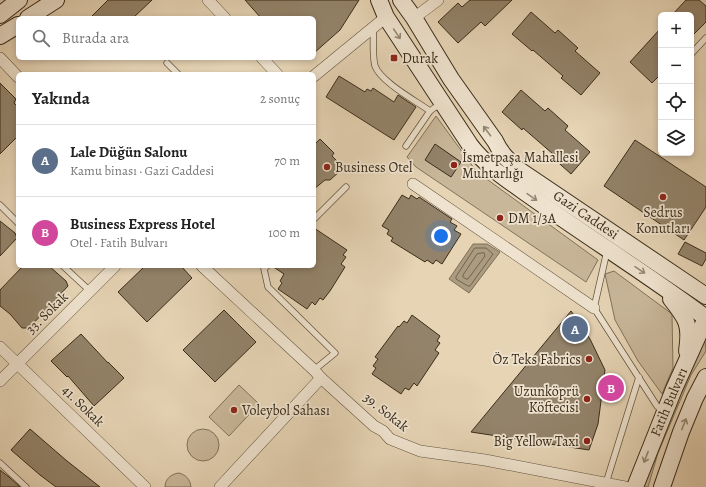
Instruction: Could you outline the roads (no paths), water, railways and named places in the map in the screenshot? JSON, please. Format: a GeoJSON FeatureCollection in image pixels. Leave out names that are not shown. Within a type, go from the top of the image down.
{"type":"FeatureCollection","features":[{"type":"Feature","properties":{"kind":"street"},"geometry":{"type":"LineString","coordinates":[[0,15],[19,0]]}},
{"type":"Feature","properties":{"kind":"street"},"geometry":{"type":"LineString","coordinates":[[31,16],[56,0]]}},
{"type":"Feature","properties":{"kind":"street"},"geometry":{"type":"LineString","coordinates":[[208,0],[223,16]]}},
{"type":"Feature","properties":{"kind":"street"},"geometry":{"type":"LineString","coordinates":[[379,0],[386,17],[436,106],[487,164],[566,221],[658,282],[706,318]]}},
{"type":"Feature","properties":{"kind":"street","name":"Gazi Caddesi"},"geometry":{"type":"LineString","coordinates":[[401,0],[414,18],[451,79],[495,141],[500,152],[509,161],[706,296]]}},
{"type":"Feature","properties":{"kind":"street"},"geometry":{"type":"LineString","coordinates":[[414,18],[438,0]]}},
{"type":"Feature","properties":{"kind":"street"},"geometry":{"type":"LineString","coordinates":[[316,74],[386,17]]}},
{"type":"Feature","properties":{"kind":"street"},"geometry":{"type":"LineString","coordinates":[[0,36],[16,25]]}},
{"type":"Feature","properties":{"kind":"street"},"geometry":{"type":"LineString","coordinates":[[0,58],[16,75]]}},
{"type":"Feature","properties":{"kind":"street"},"geometry":{"type":"LineString","coordinates":[[264,60],[275,72]]}},
{"type":"Feature","properties":{"kind":"street"},"geometry":{"type":"LineString","coordinates":[[413,184],[594,308]]}},
{"type":"Feature","properties":{"kind":"street","name":"33. Sokak"},"geometry":{"type":"LineString","coordinates":[[0,381],[113,268]]}},
{"type":"Feature","properties":{"kind":"street","name":"39. Sokak"},"geometry":{"type":"LineString","coordinates":[[204,268],[374,426],[383,431],[390,439],[420,452],[485,460],[626,487]]}},
{"type":"Feature","properties":{"kind":"street"},"geometry":{"type":"LineString","coordinates":[[658,282],[685,316],[689,335],[686,362]]}},
{"type":"Feature","properties":{"kind":"street","name":"Fatih Bulvarı"},"geometry":{"type":"LineString","coordinates":[[635,487],[664,414],[706,318]]}},
{"type":"Feature","properties":{"kind":"street","name":"41. Sokak"},"geometry":{"type":"LineString","coordinates":[[0,347],[145,487]]}},
{"type":"Feature","properties":{"kind":"street"},"geometry":{"type":"LineString","coordinates":[[220,487],[318,374]]}},
{"type":"Feature","properties":{"kind":"street","name":"Fatih Bulvarı"},"geometry":{"type":"LineString","coordinates":[[662,487],[681,432],[695,398],[706,377]]}},
{"type":"Feature","properties":{"kind":"lane"},"geometry":{"type":"LineString","coordinates":[[373,28],[374,60],[379,73],[390,84],[436,106],[406,146]]}},
{"type":"Feature","properties":{"kind":"lane"},"geometry":{"type":"LineString","coordinates":[[694,51],[706,38]]}},
{"type":"Feature","properties":{"kind":"lane"},"geometry":{"type":"LineString","coordinates":[[167,63],[176,72]]}},
{"type":"Feature","properties":{"kind":"lane"},"geometry":{"type":"LineString","coordinates":[[316,217],[346,187]]}},
{"type":"Feature","properties":{"kind":"lane"},"geometry":{"type":"LineString","coordinates":[[0,205],[16,221]]}},
{"type":"Feature","properties":{"kind":"lane"},"geometry":{"type":"LineString","coordinates":[[608,249],[594,308],[657,406],[664,414]]}},
{"type":"Feature","properties":{"kind":"lane"},"geometry":{"type":"LineString","coordinates":[[66,268],[90,291]]}},
{"type":"Feature","properties":{"kind":"lane"},"geometry":{"type":"LineString","coordinates":[[265,268],[268,287],[335,353],[318,374]]}},
{"type":"Feature","properties":{"kind":"lane"},"geometry":{"type":"LineString","coordinates":[[606,483],[638,377]]}},
{"type":"Feature","properties":{"kind":"lane"},"geometry":{"type":"LineString","coordinates":[[0,463],[26,487]]}},
{"type":"Feature","properties":{"kind":"water"},"geometry":{"type":"Polygon","coordinates":[[[473,244],[487,244],[500,252],[469,293],[449,279],[473,244]]]}},
{"type":"Feature","properties":{"kind":"place","name":"Durak"},"geometry":{"type":"Point","coordinates":[394,58]}},
{"type":"Feature","properties":{"kind":"place","name":"İsmetpaşa Mahallesi Muhtarlığı"},"geometry":{"type":"Point","coordinates":[454,165]}},
{"type":"Feature","properties":{"kind":"place","name":"Business Otel"},"geometry":{"type":"Point","coordinates":[327,167]}},
{"type":"Feature","properties":{"kind":"place","name":"Sedrus Konutları"},"geometry":{"type":"Point","coordinates":[663,197]}},
{"type":"Feature","properties":{"kind":"place","name":"DM 1/3A"},"geometry":{"type":"Point","coordinates":[500,218]}},
{"type":"Feature","properties":{"kind":"place","name":"Lale Düğün Salonu"},"geometry":{"type":"Point","coordinates":[575,329]}},
{"type":"Feature","properties":{"kind":"place","name":"Öz Teks Fabrics"},"geometry":{"type":"Point","coordinates":[589,359]}},
{"type":"Feature","properties":{"kind":"place","name":"Business Express Hotel"},"geometry":{"type":"Point","coordinates":[611,388]}},
{"type":"Feature","properties":{"kind":"place","name":"Uzunköprü Köftecisi"},"geometry":{"type":"Point","coordinates":[587,399]}},
{"type":"Feature","properties":{"kind":"place","name":"Voleybol Sahası"},"geometry":{"type":"Point","coordinates":[234,410]}},
{"type":"Feature","properties":{"kind":"place","name":"Big Yellow Taxi"},"geometry":{"type":"Point","coordinates":[587,441]}}]}
